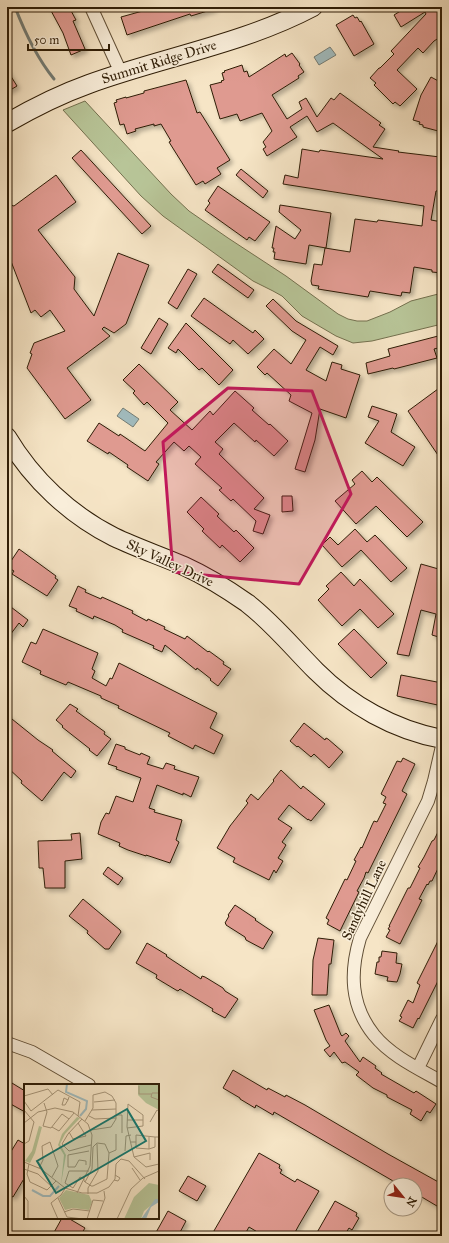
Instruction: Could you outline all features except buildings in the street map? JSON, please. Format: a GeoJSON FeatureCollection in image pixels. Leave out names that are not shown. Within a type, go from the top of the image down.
{"type":"FeatureCollection","features":[{"type":"Feature","properties":{"kind":"street"},"geometry":{"type":"LineString","coordinates":[[91,7],[121,73]]}},
{"type":"Feature","properties":{"kind":"street","name":"Summit Ridge Drive"},"geometry":{"type":"LineString","coordinates":[[7,123],[70,91],[121,73],[278,23],[313,7]]}},
{"type":"Feature","properties":{"kind":"street","name":"Sky Valley Drive"},"geometry":{"type":"LineString","coordinates":[[7,437],[42,484],[77,514],[112,536],[185,566],[247,603],[288,640],[330,684],[360,707],[382,719],[408,730],[442,739]]}},
{"type":"Feature","properties":{"kind":"street","name":"Sandyhill Lane"},"geometry":{"type":"LineString","coordinates":[[442,746],[428,801],[365,926],[355,954],[353,969],[353,983],[356,999],[362,1016],[374,1036],[418,1068],[442,1082]]}},
{"type":"Feature","properties":{"kind":"street"},"geometry":{"type":"LineString","coordinates":[[418,1068],[442,1019]]}},
{"type":"Feature","properties":{"kind":"street"},"geometry":{"type":"LineString","coordinates":[[7,1043],[32,1052],[87,1084]]}},
{"type":"Feature","properties":{"kind":"highlighted area"},"geometry":{"type":"Polygon","coordinates":[[[228,388],[312,391],[351,494],[299,584],[173,572],[163,442],[228,388]]]}},
{"type":"Feature","properties":{"kind":"green space"},"geometry":{"type":"Polygon","coordinates":[[[85,101],[171,194],[189,211],[286,276],[338,314],[348,319],[367,321],[390,312],[411,301],[442,293],[442,324],[372,341],[353,343],[336,336],[302,316],[282,296],[253,281],[163,216],[141,196],[63,110],[85,101]]]}},
{"type":"Feature","properties":{"kind":"water"},"geometry":{"type":"Polygon","coordinates":[[[330,47],[336,55],[319,65],[314,57],[330,47]]]}},
{"type":"Feature","properties":{"kind":"water"},"geometry":{"type":"Polygon","coordinates":[[[123,408],[139,419],[133,427],[117,416],[123,408]]]}},
{"type":"Feature","properties":{"kind":"waterway"},"geometry":{"type":"LineString","coordinates":[[15,7],[32,45],[42,63],[54,79]]}}]}
